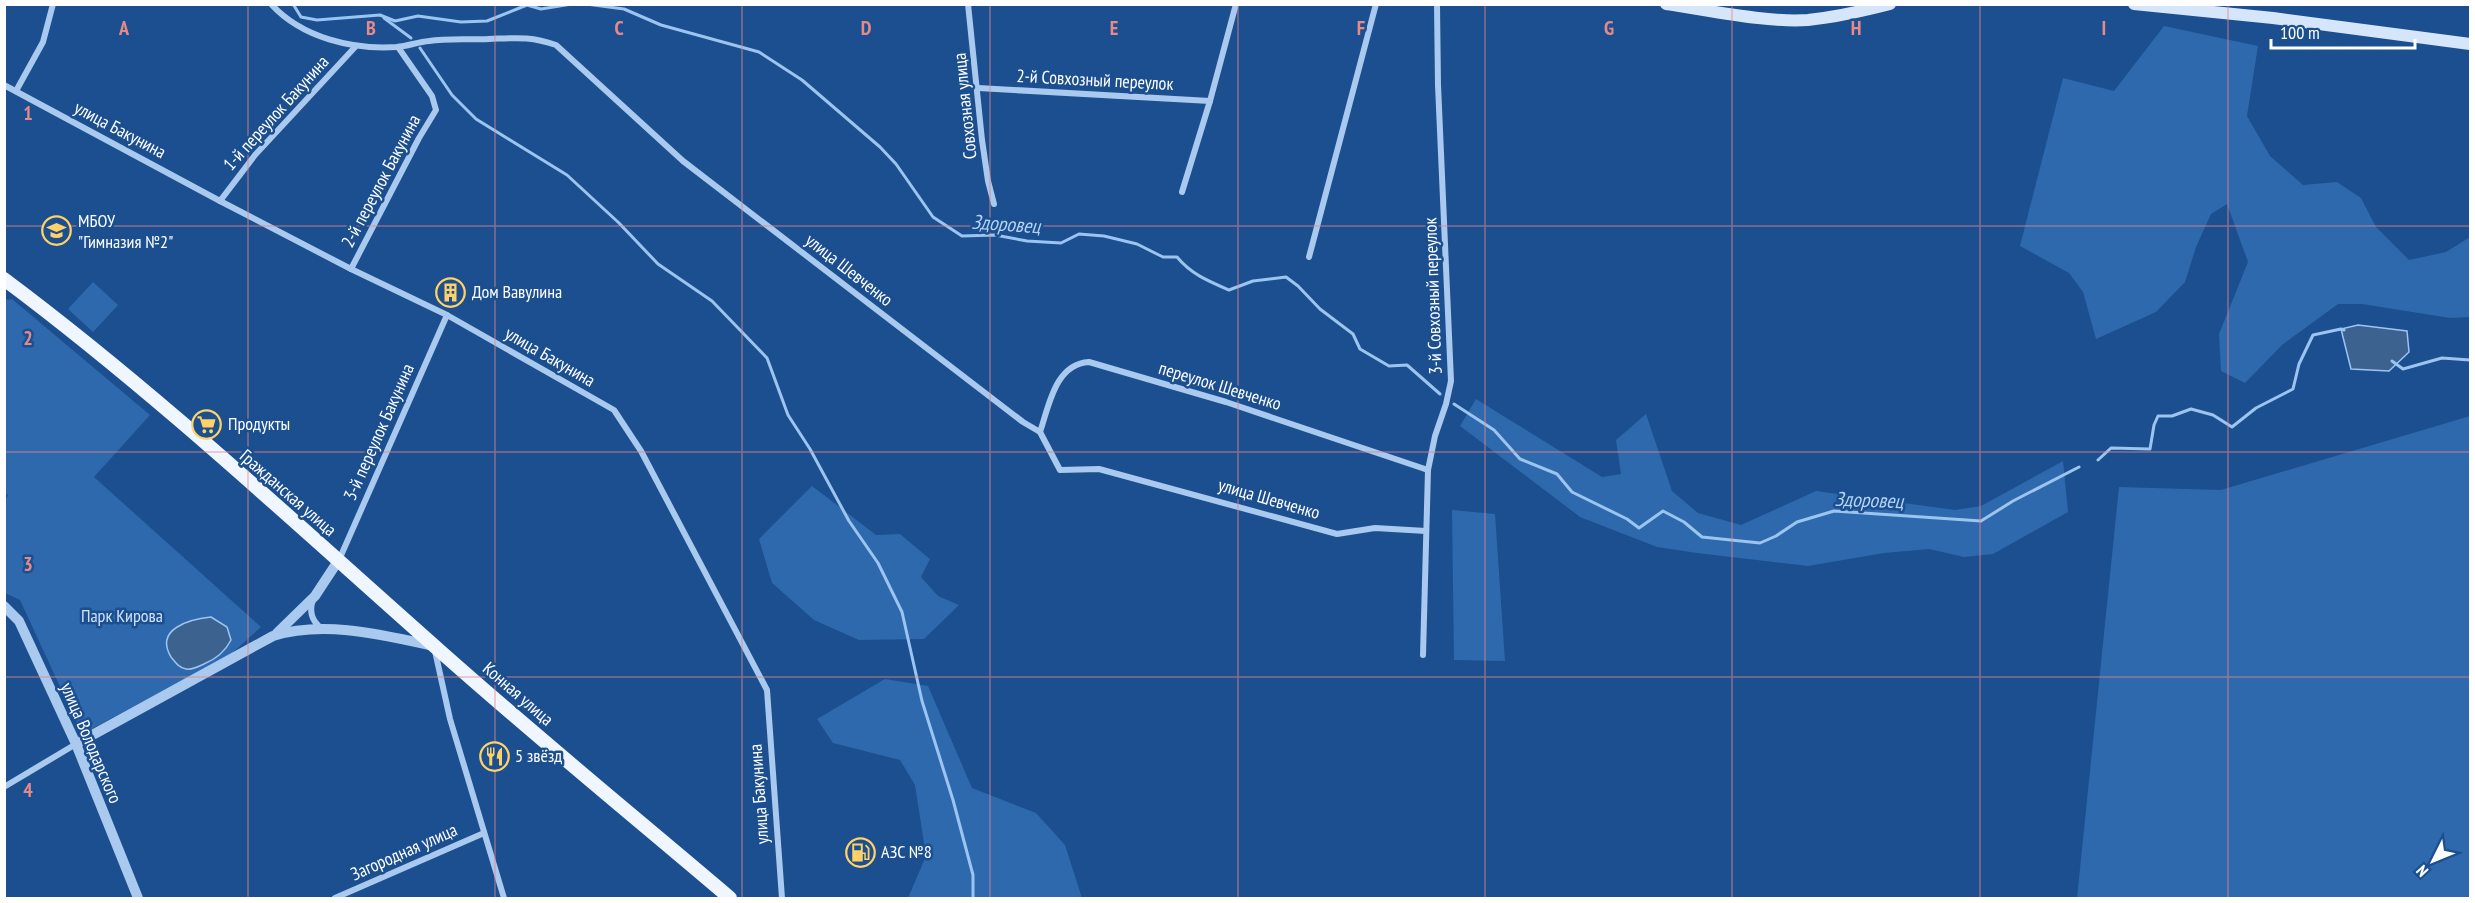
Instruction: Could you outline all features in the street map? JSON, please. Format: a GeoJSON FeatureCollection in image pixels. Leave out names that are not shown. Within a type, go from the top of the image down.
{"type":"FeatureCollection","features":[{"type":"Feature","properties":{"kind":"main road"},"geometry":{"type":"LineString","coordinates":[[1666,4],[1783,20],[1807,20],[1858,13],[1890,4]]}},
{"type":"Feature","properties":{"kind":"main road"},"geometry":{"type":"LineString","coordinates":[[2134,4],[2273,18],[2470,44]]}},
{"type":"Feature","properties":{"kind":"main road","name":"Гражданская улица"},"geometry":{"type":"LineString","coordinates":[[4,279],[56,317],[149,396],[434,646]]}},
{"type":"Feature","properties":{"kind":"main road","name":"Конная улица"},"geometry":{"type":"LineString","coordinates":[[434,646],[730,898]]}},
{"type":"Feature","properties":{"kind":"street"},"geometry":{"type":"LineString","coordinates":[[16,90],[43,42],[53,4]]}},
{"type":"Feature","properties":{"kind":"street","name":"улица Шевченко"},"geometry":{"type":"LineString","coordinates":[[271,4],[279,13],[311,32],[338,43],[356,46],[398,47],[430,40],[536,38],[556,45],[682,161],[1023,422],[1040,432],[1060,470],[1099,469],[1337,534],[1375,528],[1426,531]]}},
{"type":"Feature","properties":{"kind":"street","name":"Совхозная улица"},"geometry":{"type":"LineString","coordinates":[[968,4],[986,171],[994,204]]}},
{"type":"Feature","properties":{"kind":"street"},"geometry":{"type":"LineString","coordinates":[[1182,192],[1236,4]]}},
{"type":"Feature","properties":{"kind":"street"},"geometry":{"type":"LineString","coordinates":[[1309,257],[1376,4]]}},
{"type":"Feature","properties":{"kind":"street","name":"3-й Совхозный переулок"},"geometry":{"type":"LineString","coordinates":[[1423,655],[1428,470],[1451,381],[1438,85],[1437,4]]}},
{"type":"Feature","properties":{"kind":"street","name":"1-й переулок Бакунина"},"geometry":{"type":"LineString","coordinates":[[220,201],[255,155],[356,46]]}},
{"type":"Feature","properties":{"kind":"street","name":"2-й переулок Бакунина"},"geometry":{"type":"LineString","coordinates":[[351,269],[436,110],[432,96],[398,47]]}},
{"type":"Feature","properties":{"kind":"street","name":"улица Бакунина"},"geometry":{"type":"LineString","coordinates":[[4,85],[220,201],[351,269],[447,315],[614,410],[640,451],[767,690],[782,898]]}},
{"type":"Feature","properties":{"kind":"street","name":"2-й Совхозный переулок"},"geometry":{"type":"LineString","coordinates":[[978,88],[1210,101]]}},
{"type":"Feature","properties":{"kind":"street","name":"3-й переулок Бакунина"},"geometry":{"type":"LineString","coordinates":[[338,561],[447,315]]}},
{"type":"Feature","properties":{"kind":"street","name":"переулок Шевченко"},"geometry":{"type":"LineString","coordinates":[[1040,432],[1057,382],[1077,363],[1089,362],[1226,402],[1428,470]]}},
{"type":"Feature","properties":{"kind":"street","name":"Конная улица"},"geometry":{"type":"LineString","coordinates":[[273,636],[315,596],[338,561]]}},
{"type":"Feature","properties":{"kind":"street"},"geometry":{"type":"LineString","coordinates":[[315,596],[311,612],[315,622],[323,629]]}},
{"type":"Feature","properties":{"kind":"street","name":"улица Володарского"},"geometry":{"type":"LineString","coordinates":[[4,606],[18,621],[76,744],[138,898]]}},
{"type":"Feature","properties":{"kind":"street"},"geometry":{"type":"LineString","coordinates":[[394,638],[401,628],[402,617]]}},
{"type":"Feature","properties":{"kind":"street","name":"Конная улица"},"geometry":{"type":"LineString","coordinates":[[76,744],[273,636],[298,629],[323,629],[394,638],[434,646]]}},
{"type":"Feature","properties":{"kind":"street"},"geometry":{"type":"LineString","coordinates":[[434,646],[450,719],[504,898]]}},
{"type":"Feature","properties":{"kind":"street"},"geometry":{"type":"LineString","coordinates":[[4,787],[76,744]]}},
{"type":"Feature","properties":{"kind":"street","name":"Загородная улица"},"geometry":{"type":"LineString","coordinates":[[336,898],[484,833]]}},
{"type":"Feature","properties":{"kind":"green space"},"geometry":{"type":"Polygon","coordinates":[[[2164,26],[2258,46],[2247,116],[2270,156],[2303,185],[2337,182],[2361,198],[2376,227],[2409,260],[2446,252],[2470,237],[2470,317],[2450,318],[2362,304],[2338,304],[2282,345],[2245,383],[2221,371],[2219,334],[2248,262],[2227,204],[2211,214],[2196,247],[2185,282],[2156,312],[2096,339],[2083,292],[2069,273],[2020,246],[2063,78],[2114,91],[2164,26]]]}},
{"type":"Feature","properties":{"kind":"green space"},"geometry":{"type":"Polygon","coordinates":[[[93,282],[118,305],[93,332],[68,309],[93,282]]]}},
{"type":"Feature","properties":{"kind":"green space","name":"Парк Кирова"},"geometry":{"type":"Polygon","coordinates":[[[5,298],[12,299],[150,415],[94,477],[261,627],[230,655],[82,734],[20,600],[5,593],[4,503],[8,495],[4,492],[5,298]]]}},
{"type":"Feature","properties":{"kind":"green space"},"geometry":{"type":"Polygon","coordinates":[[[1476,399],[1602,477],[1621,474],[1616,440],[1646,414],[1672,491],[1698,513],[1741,525],[1816,491],[1955,510],[1981,506],[2063,461],[2068,512],[1993,554],[1964,557],[1929,549],[1884,553],[1808,566],[1657,547],[1580,517],[1460,426],[1476,399]]]}},
{"type":"Feature","properties":{"kind":"green space"},"geometry":{"type":"Polygon","coordinates":[[[2470,416],[2470,898],[2077,898],[2119,487],[2221,490],[2470,416]]]}},
{"type":"Feature","properties":{"kind":"green space"},"geometry":{"type":"Polygon","coordinates":[[[812,486],[876,535],[900,534],[930,559],[921,577],[938,596],[959,605],[924,639],[859,640],[814,620],[772,583],[759,539],[812,486]]]}},
{"type":"Feature","properties":{"kind":"green space"},"geometry":{"type":"Polygon","coordinates":[[[1452,510],[1495,514],[1505,661],[1454,660],[1452,510]]]}},
{"type":"Feature","properties":{"kind":"green space"},"geometry":{"type":"Polygon","coordinates":[[[885,679],[928,686],[972,788],[1036,813],[1065,845],[1082,898],[908,898],[926,856],[915,785],[900,760],[833,743],[817,719],[885,679]]]}},
{"type":"Feature","properties":{"kind":"shaded area"},"geometry":{"type":"Polygon","coordinates":[[[2358,325],[2407,331],[2409,352],[2389,371],[2351,369],[2341,329],[2358,325]]]}},
{"type":"Feature","properties":{"kind":"shaded area"},"geometry":{"type":"Polygon","coordinates":[[[211,617],[227,627],[231,640],[229,644],[220,655],[208,662],[193,669],[181,667],[171,657],[167,639],[177,627],[185,623],[211,617]]]}},
{"type":"Feature","properties":{"kind":"waterway","name":"Здоровец"},"geometry":{"type":"LineString","coordinates":[[293,4],[301,17],[317,20],[380,15],[395,21],[418,16],[461,22],[487,21],[527,5],[541,9],[572,4]]}},
{"type":"Feature","properties":{"kind":"waterway","name":"Здоровец"},"geometry":{"type":"LineString","coordinates":[[586,4],[624,9],[661,25],[759,52],[802,80],[880,147],[896,164],[933,217],[962,236],[995,235],[1027,241],[1061,243],[1079,234],[1104,236],[1137,244],[1163,257],[1177,257],[1194,273],[1229,290],[1253,281],[1286,277],[1320,309],[1353,334],[1360,349],[1389,366],[1407,365],[1440,394]]}},
{"type":"Feature","properties":{"kind":"waterway"},"geometry":{"type":"LineString","coordinates":[[384,18],[411,38]]}},
{"type":"Feature","properties":{"kind":"waterway"},"geometry":{"type":"LineString","coordinates":[[420,48],[452,95],[476,119],[567,175],[619,223],[658,264],[712,301],[767,358],[788,415],[810,449],[849,521],[878,563],[902,612],[922,701],[953,800],[973,875],[973,898]]}},
{"type":"Feature","properties":{"kind":"waterway","name":"Здоровец"},"geometry":{"type":"LineString","coordinates":[[2098,460],[2111,448],[2150,449],[2158,416],[2172,416],[2191,409],[2213,415],[2232,427],[2256,408],[2293,389],[2299,364],[2313,335],[2344,330]]}},
{"type":"Feature","properties":{"kind":"waterway","name":"Здоровец"},"geometry":{"type":"LineString","coordinates":[[2392,361],[2403,369],[2442,358],[2470,360]]}},
{"type":"Feature","properties":{"kind":"waterway","name":"Здоровец"},"geometry":{"type":"LineString","coordinates":[[1454,404],[1494,430],[1520,459],[1557,474],[1572,492],[1627,519],[1639,528],[1663,511],[1684,522],[1702,537],[1760,543],[1776,536],[1797,522],[1834,511],[1981,521],[2013,501],[2079,467]]}},
{"type":"Feature","properties":{"kind":"place","name":"МБОУ \"Гимназия №2\""},"geometry":{"type":"Point","coordinates":[57,231]}},
{"type":"Feature","properties":{"kind":"place","name":"Дом Вавулина"},"geometry":{"type":"Point","coordinates":[451,292]}},
{"type":"Feature","properties":{"kind":"place","name":"Продукты"},"geometry":{"type":"Point","coordinates":[207,424]}},
{"type":"Feature","properties":{"kind":"place","name":"5 звёзд"},"geometry":{"type":"Point","coordinates":[494,756]}},
{"type":"Feature","properties":{"kind":"place","name":"АЗС №8"},"geometry":{"type":"Point","coordinates":[860,852]}}]}
